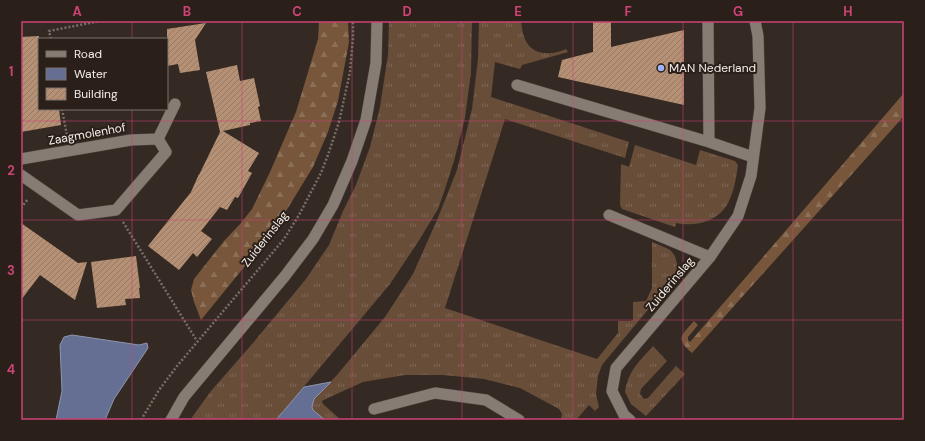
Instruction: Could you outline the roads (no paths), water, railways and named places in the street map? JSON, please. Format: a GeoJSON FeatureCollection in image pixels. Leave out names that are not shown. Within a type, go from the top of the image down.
{"type":"FeatureCollection","features":[{"type":"Feature","properties":{"kind":"street"},"geometry":{"type":"LineString","coordinates":[[171,420],[184,397],[285,276],[313,239],[333,206],[352,161],[366,120],[376,63],[377,21]]}},
{"type":"Feature","properties":{"kind":"street"},"geometry":{"type":"LineString","coordinates":[[708,21],[709,142]]}},
{"type":"Feature","properties":{"kind":"street","name":"Zuiderinslag"},"geometry":{"type":"LineString","coordinates":[[630,420],[624,415],[612,392],[616,368],[710,257],[738,216],[750,176],[760,108],[758,36],[755,21]]}},
{"type":"Feature","properties":{"kind":"street"},"geometry":{"type":"LineString","coordinates":[[517,85],[709,142],[753,157]]}},
{"type":"Feature","properties":{"kind":"street"},"geometry":{"type":"LineString","coordinates":[[21,175],[78,216],[116,210],[166,152],[158,139],[175,104]]}},
{"type":"Feature","properties":{"kind":"street","name":"Zaagmolenhof"},"geometry":{"type":"LineString","coordinates":[[21,159],[131,140],[158,139]]}},
{"type":"Feature","properties":{"kind":"street"},"geometry":{"type":"LineString","coordinates":[[609,215],[710,257]]}},
{"type":"Feature","properties":{"kind":"street"},"geometry":{"type":"LineString","coordinates":[[374,409],[435,393],[486,400],[519,420]]}},
{"type":"Feature","properties":{"kind":"water"},"geometry":{"type":"Polygon","coordinates":[[[72,335],[139,345],[147,343],[148,348],[114,399],[105,420],[56,420],[62,391],[60,345],[64,337],[72,335]]]}},
{"type":"Feature","properties":{"kind":"water"},"geometry":{"type":"Polygon","coordinates":[[[331,382],[314,399],[312,407],[313,410],[325,420],[276,420],[304,387],[331,382]]]}},
{"type":"Feature","properties":{"kind":"place","name":"MAN Nederland"},"geometry":{"type":"Point","coordinates":[661,68]}}]}
